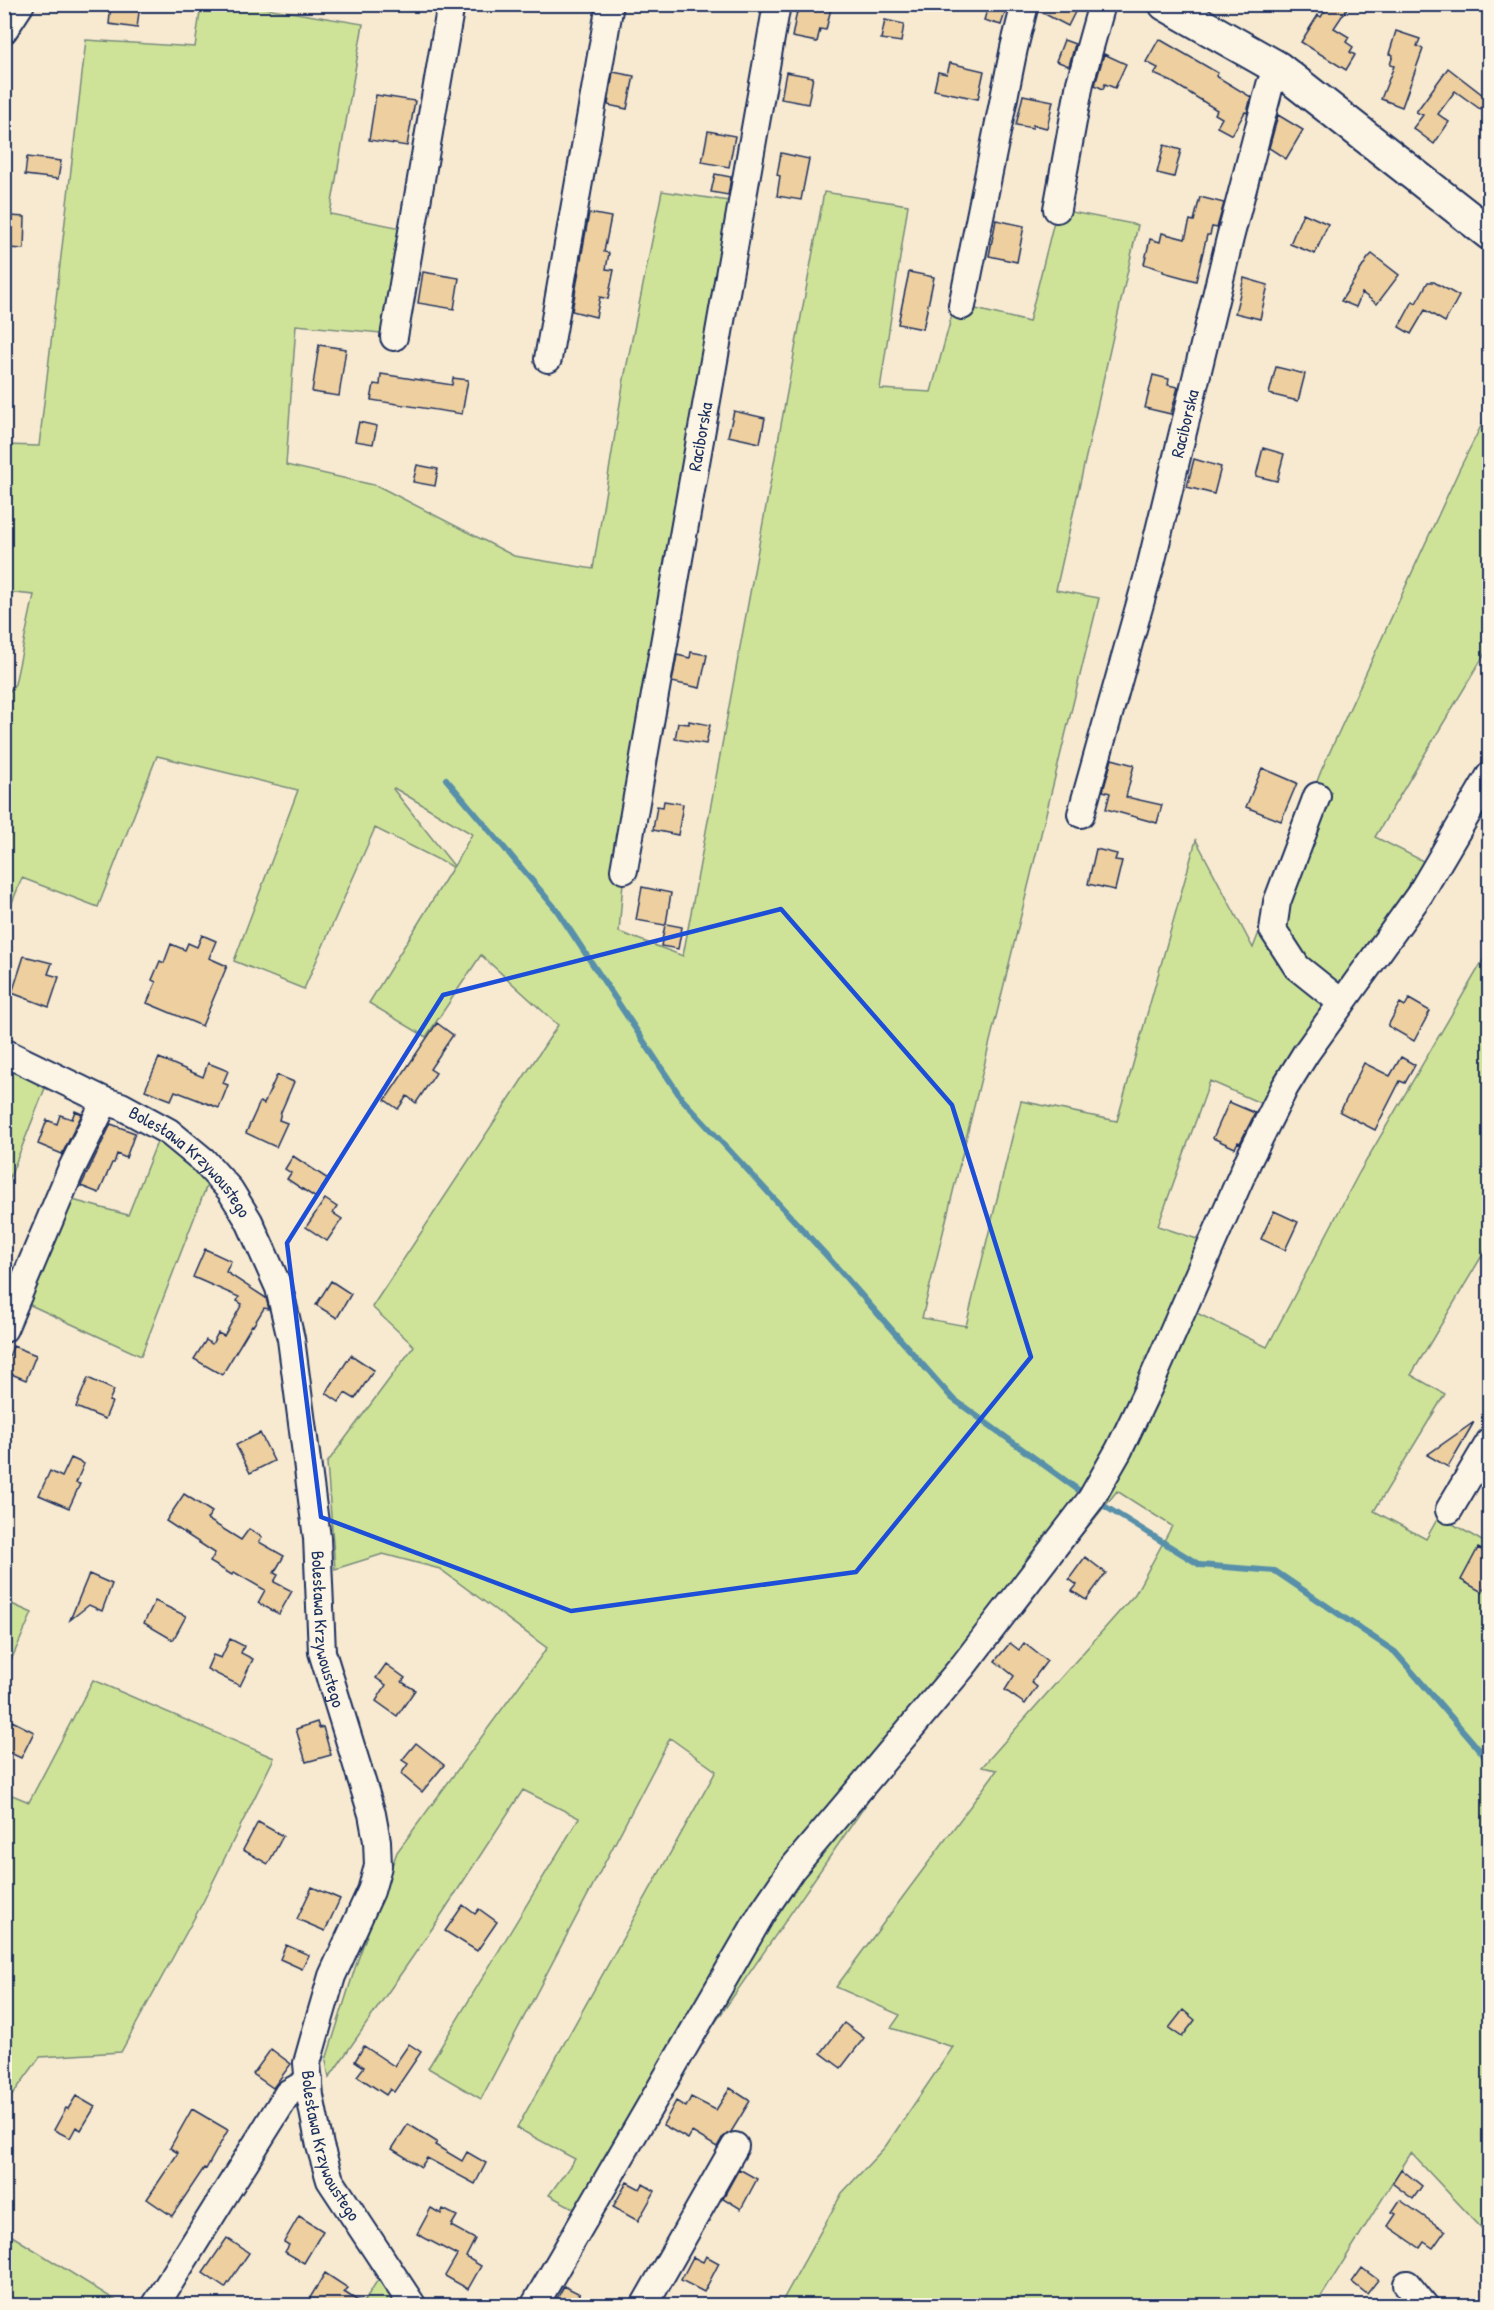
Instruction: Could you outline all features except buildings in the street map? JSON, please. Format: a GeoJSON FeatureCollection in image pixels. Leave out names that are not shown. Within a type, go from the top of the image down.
{"type":"FeatureCollection","features":[{"type":"Feature","properties":{"kind":"main road"},"geometry":{"type":"LineString","coordinates":[[1165,4],[1278,68],[1490,234]]}},
{"type":"Feature","properties":{"kind":"street"},"geometry":{"type":"LineString","coordinates":[[4,30],[21,4]]}},
{"type":"Feature","properties":{"kind":"street"},"geometry":{"type":"LineString","coordinates":[[394,337],[451,4]]}},
{"type":"Feature","properties":{"kind":"street"},"geometry":{"type":"LineString","coordinates":[[548,359],[610,4]]}},
{"type":"Feature","properties":{"kind":"street","name":"Raciborska"},"geometry":{"type":"LineString","coordinates":[[624,870],[777,4]]}},
{"type":"Feature","properties":{"kind":"street"},"geometry":{"type":"LineString","coordinates":[[962,306],[1025,4]]}},
{"type":"Feature","properties":{"kind":"street"},"geometry":{"type":"LineString","coordinates":[[1057,209],[1080,83],[1102,4]]}},
{"type":"Feature","properties":{"kind":"street","name":"Raciborska"},"geometry":{"type":"LineString","coordinates":[[1081,814],[1150,568],[1227,250],[1270,85],[1278,68]]}},
{"type":"Feature","properties":{"kind":"street"},"geometry":{"type":"LineString","coordinates":[[534,2306],[762,1912],[792,1869],[963,1666],[1091,1499],[1119,1450],[1149,1387],[1248,1161],[1295,1070],[1420,894],[1490,775]]}},
{"type":"Feature","properties":{"kind":"street"},"geometry":{"type":"LineString","coordinates":[[1317,796],[1277,902],[1273,930],[1297,967],[1342,1003]]}},
{"type":"Feature","properties":{"kind":"street","name":"Bolesława Krzywoustego"},"geometry":{"type":"LineString","coordinates":[[4,1052],[105,1101],[121,1106],[169,1132],[203,1160],[230,1190],[249,1221],[279,1288],[291,1339],[317,1538],[322,1652],[372,1814],[378,1849],[378,1866],[371,1892],[332,1976],[307,2063],[309,2081],[320,2146],[330,2180],[413,2306]]}},
{"type":"Feature","properties":{"kind":"street"},"geometry":{"type":"LineString","coordinates":[[4,1329],[70,1172],[105,1101]]}},
{"type":"Feature","properties":{"kind":"street"},"geometry":{"type":"LineString","coordinates":[[1449,1510],[1490,1441]]}},
{"type":"Feature","properties":{"kind":"street"},"geometry":{"type":"LineString","coordinates":[[155,2306],[288,2093],[309,2081]]}},
{"type":"Feature","properties":{"kind":"street"},"geometry":{"type":"LineString","coordinates":[[644,2306],[735,2146]]}},
{"type":"Feature","properties":{"kind":"street"},"geometry":{"type":"LineString","coordinates":[[1407,2284],[1425,2306]]}},
{"type":"Feature","properties":{"kind":"highlighted area"},"geometry":{"type":"Polygon","coordinates":[[[781,909],[952,1105],[1031,1357],[856,1572],[571,1611],[321,1517],[287,1243],[443,995],[781,909]]]}},
{"type":"Feature","properties":{"kind":"green space"},"geometry":{"type":"Polygon","coordinates":[[[201,5],[247,5],[363,24],[330,214],[407,229],[381,333],[296,325],[286,465],[378,486],[514,556],[593,569],[624,379],[662,191],[742,203],[624,870],[619,932],[683,956],[824,192],[908,205],[880,389],[931,392],[955,304],[1029,322],[1057,209],[1138,225],[1056,590],[1099,598],[922,1318],[966,1326],[1021,1101],[1117,1121],[1196,840],[1253,948],[1321,771],[1459,470],[1489,410],[1489,647],[1375,837],[1435,867],[1274,1109],[1210,1081],[1158,1226],[1212,1244],[1184,1307],[1267,1347],[1359,1173],[1489,950],[1489,1244],[1411,1375],[1445,1394],[1374,1511],[1426,1539],[1439,1516],[1489,1545],[1489,2236],[1411,2153],[1316,2305],[780,2305],[842,2193],[885,2147],[953,2047],[891,2028],[900,2015],[836,1987],[997,1770],[982,1767],[1135,1594],[1172,1526],[1117,1491],[882,1781],[688,2062],[597,2221],[549,2195],[575,2159],[517,2128],[716,1771],[670,1738],[481,2099],[428,2068],[579,1818],[523,1790],[438,1920],[329,2078],[326,2060],[356,1965],[397,1852],[547,1648],[440,1569],[383,1554],[335,1569],[327,1463],[414,1346],[372,1307],[558,1025],[481,955],[426,1037],[369,1003],[453,867],[375,828],[304,989],[234,961],[298,790],[157,756],[98,907],[22,878],[5,920],[5,697],[15,684],[34,595],[5,592],[5,445],[39,446],[86,40],[195,47],[201,5]],[[394,788],[393,789],[454,866],[472,834],[394,788]]]}},
{"type":"Feature","properties":{"kind":"green space"},"geometry":{"type":"Polygon","coordinates":[[[5,1061],[47,1083],[5,1190],[5,1061]]]}},
{"type":"Feature","properties":{"kind":"green space"},"geometry":{"type":"Polygon","coordinates":[[[159,1137],[210,1177],[141,1356],[26,1303],[65,1198],[128,1215],[159,1137]]]}},
{"type":"Feature","properties":{"kind":"green space"},"geometry":{"type":"Polygon","coordinates":[[[5,1601],[32,1613],[5,1674],[5,1601]]]}},
{"type":"Feature","properties":{"kind":"green space"},"geometry":{"type":"Polygon","coordinates":[[[93,1680],[274,1758],[203,1902],[121,2052],[40,2057],[5,2105],[5,1792],[29,1802],[93,1680]]]}},
{"type":"Feature","properties":{"kind":"green space"},"geometry":{"type":"Polygon","coordinates":[[[4,2231],[123,2305],[5,2305],[4,2231]]]}},
{"type":"Feature","properties":{"kind":"green space"},"geometry":{"type":"Polygon","coordinates":[[[379,2278],[399,2306],[361,2306],[379,2278]]]}},
{"type":"Feature","properties":{"kind":"waterway"},"geometry":{"type":"LineString","coordinates":[[446,779],[556,909],[682,1099],[826,1255],[952,1398],[1077,1489]]}},
{"type":"Feature","properties":{"kind":"waterway"},"geometry":{"type":"LineString","coordinates":[[1106,1507],[1200,1565],[1275,1571],[1395,1652],[1483,1754],[1490,1770]]}}]}
